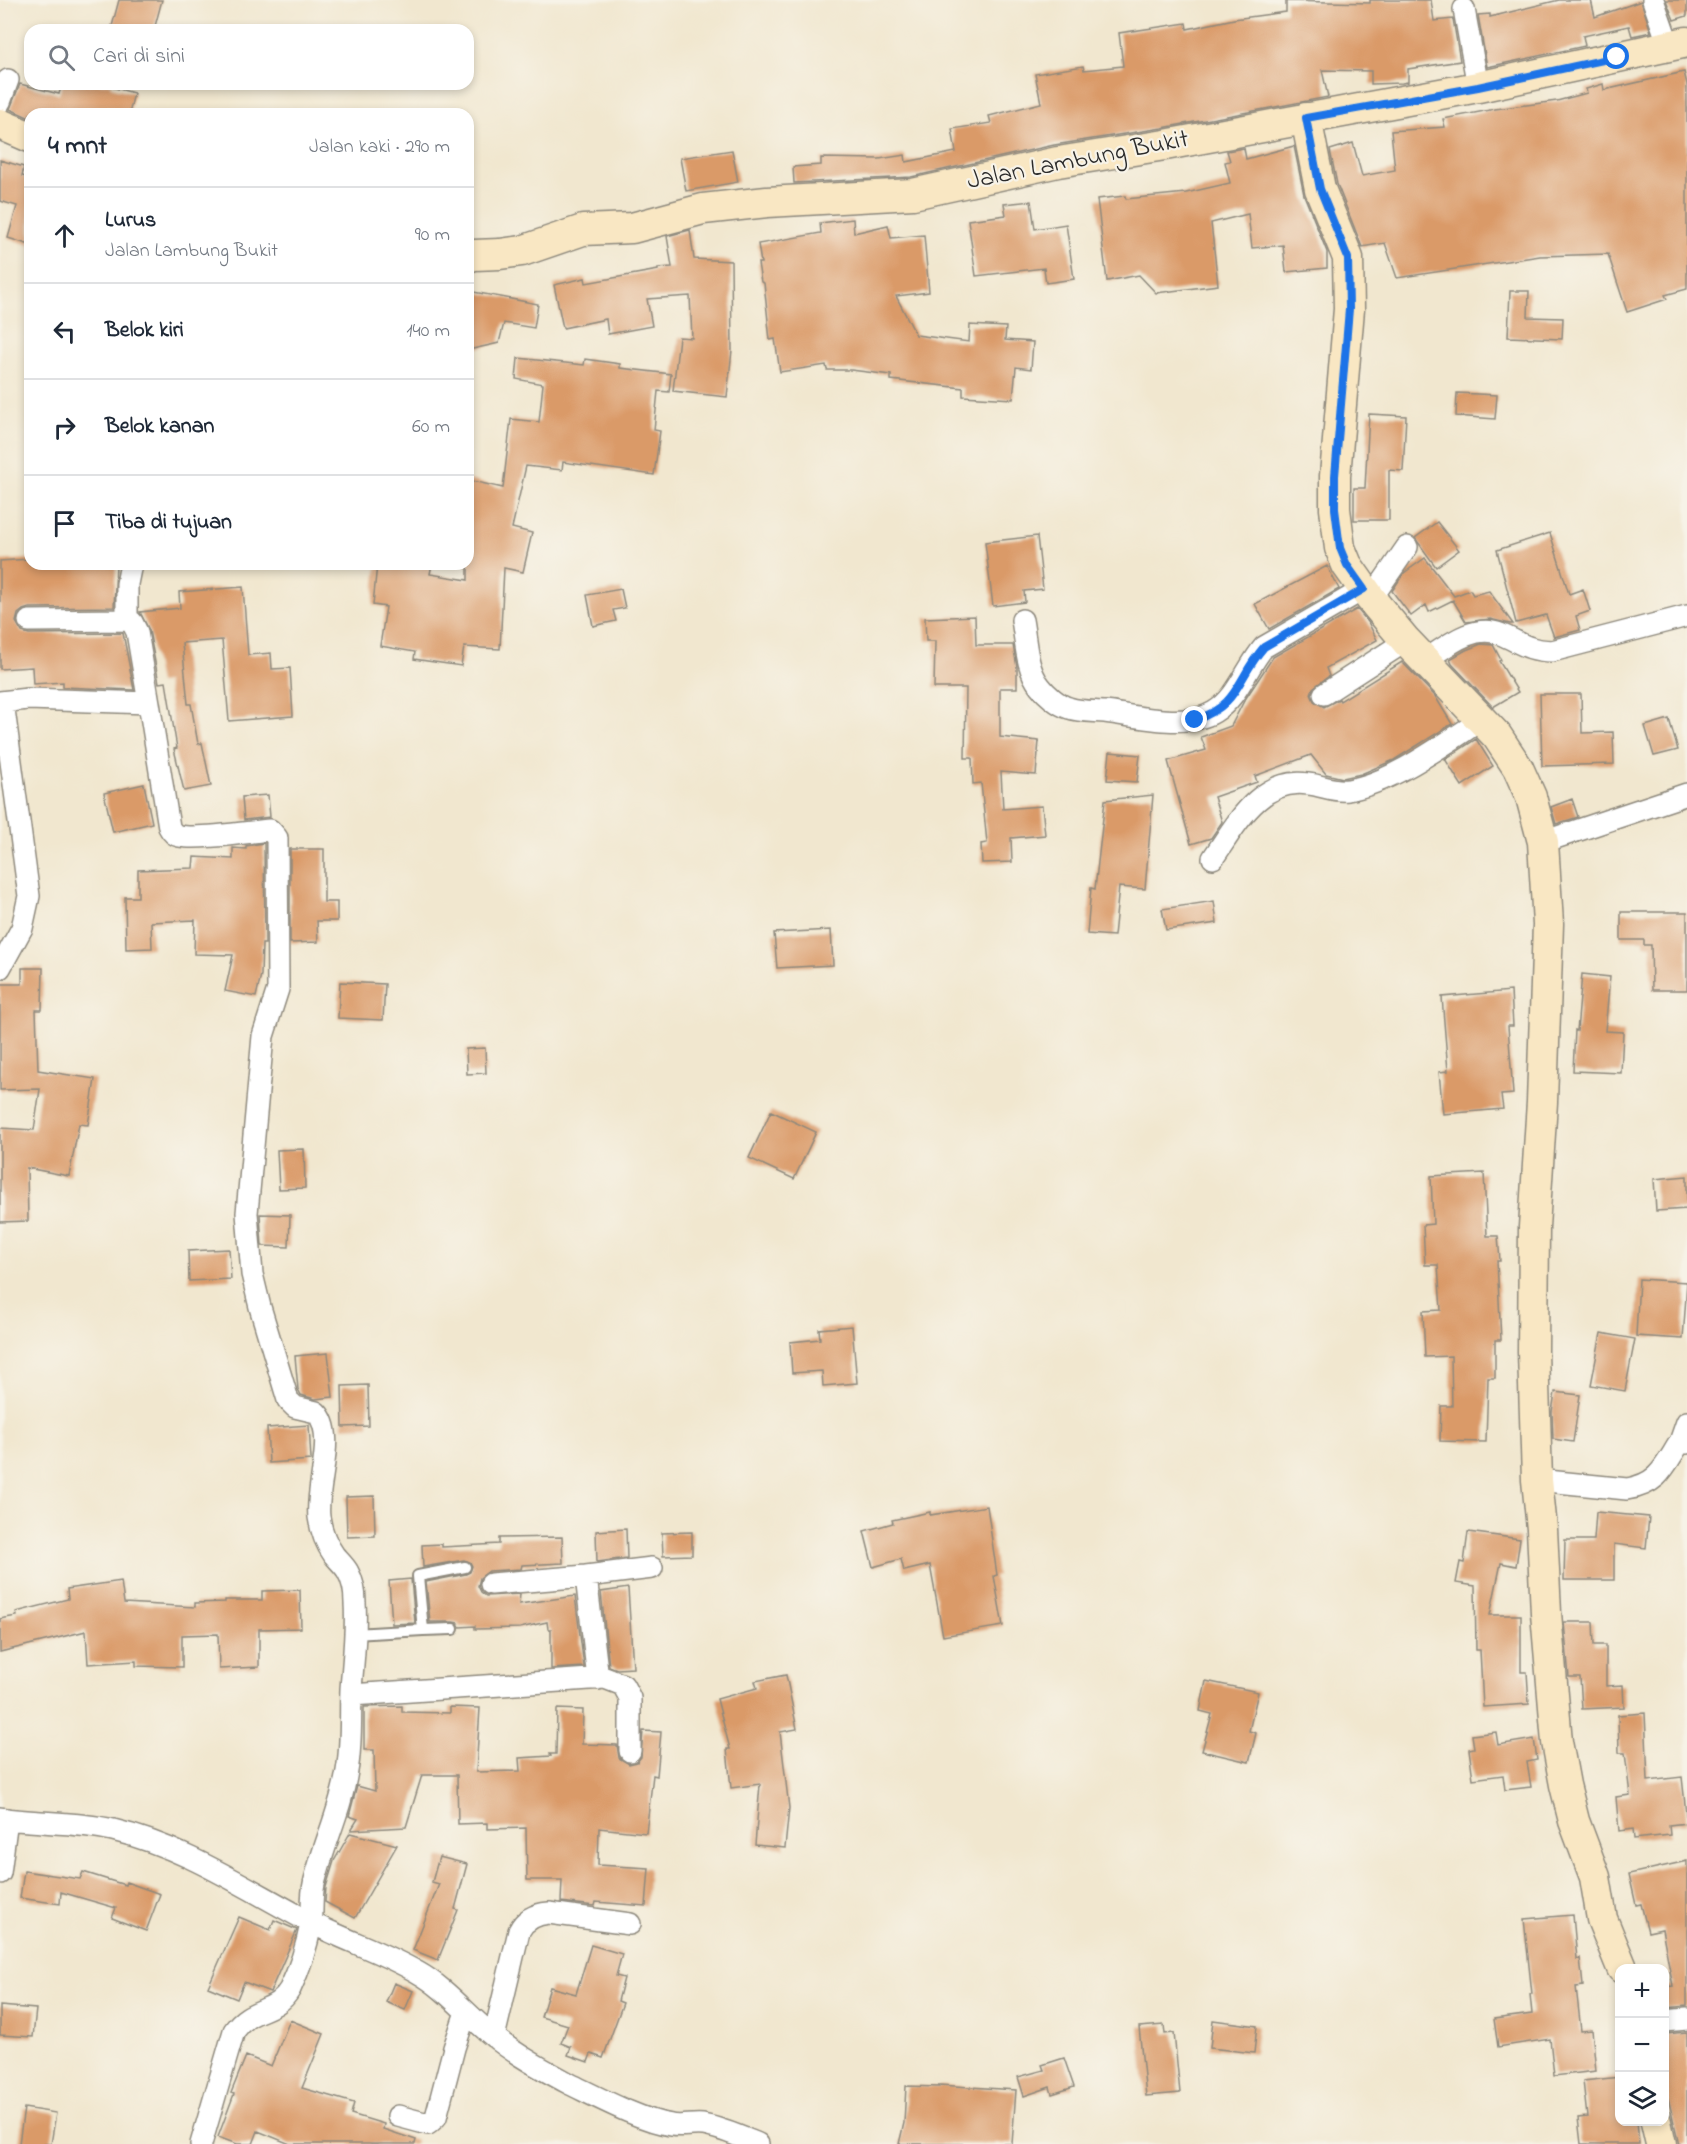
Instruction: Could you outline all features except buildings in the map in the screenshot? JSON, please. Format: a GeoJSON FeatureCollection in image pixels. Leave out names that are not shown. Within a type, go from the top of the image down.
{"type":"FeatureCollection","features":[{"type":"Feature","properties":{"kind":"street"},"geometry":{"type":"LineString","coordinates":[[1653,0],[1678,44]]}},
{"type":"Feature","properties":{"kind":"street"},"geometry":{"type":"LineString","coordinates":[[1464,9],[1478,87]]}},
{"type":"Feature","properties":{"kind":"street","name":"Jalan Lambung Bukit"},"geometry":{"type":"LineString","coordinates":[[474,255],[522,251],[583,230],[632,228],[703,209],[767,202],[913,194],[1058,162],[1165,145],[1478,87],[1678,44]]}},
{"type":"Feature","properties":{"kind":"street"},"geometry":{"type":"LineString","coordinates":[[0,102],[8,80]]}},
{"type":"Feature","properties":{"kind":"street"},"geometry":{"type":"LineString","coordinates":[[1306,118],[1320,189],[1348,258],[1349,309],[1335,476],[1335,509],[1340,548],[1347,565],[1367,594],[1415,651],[1497,736],[1518,768],[1531,797],[1543,842],[1548,924],[1542,1101],[1534,1227],[1533,1352],[1537,1480],[1546,1613],[1557,1742],[1565,1785],[1574,1821],[1595,1877],[1602,1919],[1620,1964]]}},
{"type":"Feature","properties":{"kind":"street"},"geometry":{"type":"LineString","coordinates":[[0,124],[24,134]]}},
{"type":"Feature","properties":{"kind":"street"},"geometry":{"type":"LineString","coordinates":[[1022,620],[1032,673],[1040,686],[1053,699],[1069,708],[1173,720],[1195,720],[1212,714],[1223,706],[1236,691],[1253,659],[1264,647],[1367,594],[1407,547]]}},
{"type":"Feature","properties":{"kind":"street"},"geometry":{"type":"LineString","coordinates":[[127,620],[127,584],[130,570]]}},
{"type":"Feature","properties":{"kind":"street"},"geometry":{"type":"LineString","coordinates":[[1324,694],[1415,651],[1470,633],[1484,631],[1499,634],[1529,648],[1552,651],[1687,616]]}},
{"type":"Feature","properties":{"kind":"street"},"geometry":{"type":"LineString","coordinates":[[29,621],[127,620],[132,622],[137,632],[171,831],[179,836],[201,836],[270,830],[277,838],[278,989],[263,1036],[247,1213],[248,1239],[252,1274],[260,1307],[288,1400],[295,1407],[316,1412],[322,1420],[326,1434],[326,1451],[318,1496],[319,1518],[324,1538],[348,1572],[356,1604],[351,1695],[352,1730],[347,1772],[333,1825],[315,1878],[311,1895],[311,1923],[298,1968],[283,1999],[272,2007],[241,2020],[234,2031],[201,2144]]}},
{"type":"Feature","properties":{"kind":"street"},"geometry":{"type":"LineString","coordinates":[[0,968],[22,928],[29,896],[1,702],[28,699],[149,703]]}},
{"type":"Feature","properties":{"kind":"street"},"geometry":{"type":"LineString","coordinates":[[1213,858],[1255,801],[1272,789],[1292,784],[1307,784],[1331,790],[1348,790],[1394,773],[1424,757],[1481,720]]}},
{"type":"Feature","properties":{"kind":"street"},"geometry":{"type":"LineString","coordinates":[[1543,842],[1687,794]]}},
{"type":"Feature","properties":{"kind":"street"},"geometry":{"type":"LineString","coordinates":[[1537,1480],[1627,1489],[1640,1487],[1659,1475],[1683,1442],[1687,1422]]}},
{"type":"Feature","properties":{"kind":"street"},"geometry":{"type":"LineString","coordinates":[[491,1584],[652,1568]]}},
{"type":"Feature","properties":{"kind":"street"},"geometry":{"type":"LineString","coordinates":[[586,1576],[598,1679]]}},
{"type":"Feature","properties":{"kind":"street"},"geometry":{"type":"LineString","coordinates":[[351,1695],[605,1678],[623,1685],[630,1698],[630,1751]]}},
{"type":"Feature","properties":{"kind":"street"},"geometry":{"type":"LineString","coordinates":[[0,1873],[4,1818],[69,1822],[148,1840],[231,1877],[311,1923],[418,1972],[441,1989],[494,2037],[560,2078],[615,2105],[659,2122],[673,2126],[701,2125],[759,2144]]}},
{"type":"Feature","properties":{"kind":"street"},"geometry":{"type":"LineString","coordinates":[[494,2037],[519,1931],[528,1920],[549,1913],[630,1924]]}},
{"type":"Feature","properties":{"kind":"street"},"geometry":{"type":"LineString","coordinates":[[398,2116],[428,2124],[436,2117],[466,2012]]}},
{"type":"Feature","properties":{"kind":"street"},"geometry":{"type":"LineString","coordinates":[[1669,2021],[1687,2019]]}},
{"type":"Feature","properties":{"kind":"street"},"geometry":{"type":"LineString","coordinates":[[1657,2126],[1662,2144]]}},
{"type":"Feature","properties":{"kind":"lane"},"geometry":{"type":"LineString","coordinates":[[423,1630],[418,1576],[465,1567]]}},
{"type":"Feature","properties":{"kind":"lane"},"geometry":{"type":"LineString","coordinates":[[354,1634],[453,1629]]}},
{"type":"Feature","properties":{"kind":"route"},"geometry":{"type":"LineString","coordinates":[[1195,720],[1212,714],[1223,706],[1236,691],[1253,659],[1264,647],[1364,589],[1347,565],[1340,548],[1335,509],[1335,476],[1349,309],[1348,258],[1320,189],[1306,118],[1478,87],[1617,57]]}}]}
